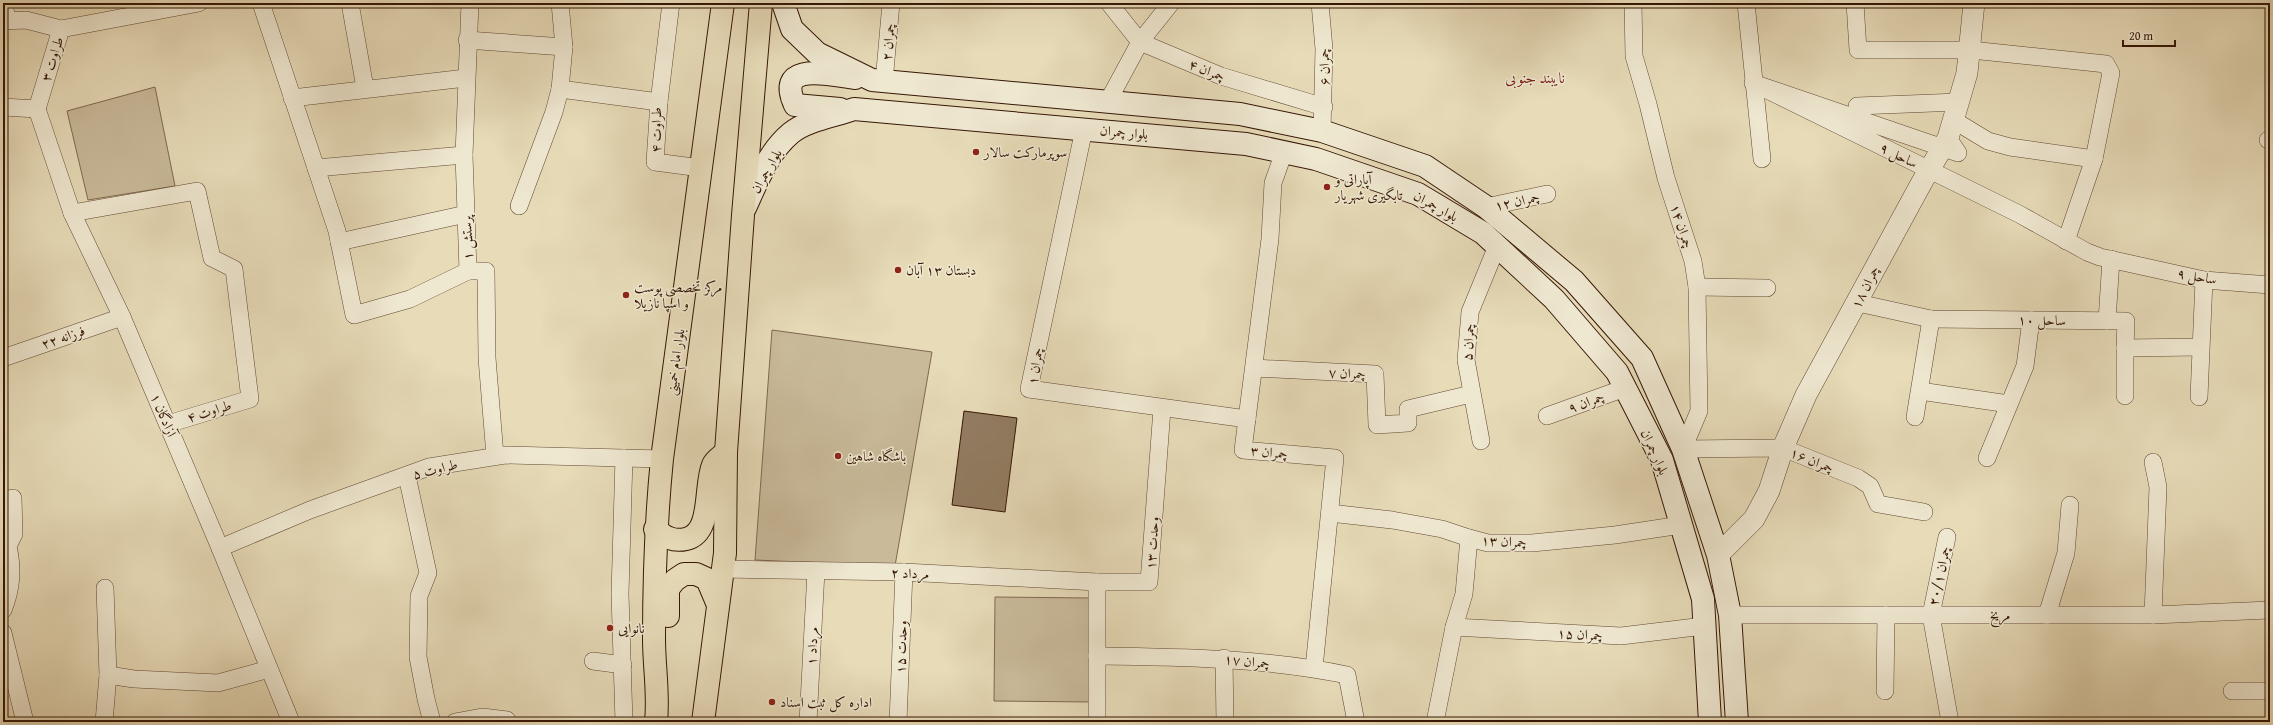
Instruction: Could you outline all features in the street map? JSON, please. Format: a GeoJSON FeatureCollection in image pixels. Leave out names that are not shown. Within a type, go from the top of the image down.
{"type":"FeatureCollection","features":[{"type":"Feature","properties":{"kind":"main road","name":"بلوار امام خمینی"},"geometry":{"type":"LineString","coordinates":[[657,714],[654,641],[655,529],[662,459],[723,3]]}},
{"type":"Feature","properties":{"kind":"main road"},"geometry":{"type":"LineString","coordinates":[[703,722],[723,570],[726,452],[742,215],[761,3]]}},
{"type":"Feature","properties":{"kind":"main road","name":"بلوار چمران"},"geometry":{"type":"LineString","coordinates":[[783,3],[792,29],[817,53],[878,81],[1240,114],[1322,131],[1425,166],[1486,207],[1574,281],[1642,358],[1683,449],[1718,556],[1730,615],[1737,722]]}},
{"type":"Feature","properties":{"kind":"main road"},"geometry":{"type":"LineString","coordinates":[[854,109],[796,105],[791,97],[791,86],[795,77],[803,72],[878,81]]}},
{"type":"Feature","properties":{"kind":"main road","name":"بلوار چمران"},"geometry":{"type":"LineString","coordinates":[[742,215],[763,170],[773,153],[792,132],[810,124],[854,109],[1246,144],[1316,159],[1418,194],[1483,234],[1497,246],[1554,299],[1617,372],[1662,460],[1703,599],[1710,722]]}},
{"type":"Feature","properties":{"kind":"main road"},"geometry":{"type":"LineString","coordinates":[[1316,159],[1322,131]]}},
{"type":"Feature","properties":{"kind":"main road"},"geometry":{"type":"LineString","coordinates":[[655,529],[667,538],[677,540],[695,536],[701,529],[704,517],[713,463],[726,452]]}},
{"type":"Feature","properties":{"kind":"main road"},"geometry":{"type":"LineString","coordinates":[[657,714],[668,633],[668,589],[675,580],[684,574],[696,574],[707,580],[718,606]]}},
{"type":"Feature","properties":{"kind":"street"},"geometry":{"type":"LineString","coordinates":[[4,3],[5,21],[26,20],[61,29]]}},
{"type":"Feature","properties":{"kind":"street","name":"طراوت ۳"},"geometry":{"type":"LineString","coordinates":[[37,109],[61,29],[199,3]]}},
{"type":"Feature","properties":{"kind":"street"},"geometry":{"type":"LineString","coordinates":[[261,3],[339,242],[354,315],[410,299],[468,271]]}},
{"type":"Feature","properties":{"kind":"street"},"geometry":{"type":"LineString","coordinates":[[350,3],[365,88]]}},
{"type":"Feature","properties":{"kind":"street","name":"پرستش ۱"},"geometry":{"type":"LineString","coordinates":[[470,3],[467,40],[464,155],[468,271],[486,271],[487,358],[495,456]]}},
{"type":"Feature","properties":{"kind":"street"},"geometry":{"type":"LineString","coordinates":[[519,206],[554,112],[560,89],[564,47],[560,3]]}},
{"type":"Feature","properties":{"kind":"street"},"geometry":{"type":"LineString","coordinates":[[659,102],[671,3]]}},
{"type":"Feature","properties":{"kind":"street","name":"چمران ۲"},"geometry":{"type":"LineString","coordinates":[[878,81],[892,3]]}},
{"type":"Feature","properties":{"kind":"street","name":"چمران ۴"},"geometry":{"type":"LineString","coordinates":[[1109,3],[1140,42],[1221,76],[1324,107]]}},
{"type":"Feature","properties":{"kind":"street"},"geometry":{"type":"LineString","coordinates":[[1107,103],[1140,42],[1171,3]]}},
{"type":"Feature","properties":{"kind":"street","name":"چمران ۶"},"geometry":{"type":"LineString","coordinates":[[1320,3],[1324,49],[1324,107],[1322,131]]}},
{"type":"Feature","properties":{"kind":"street","name":"چمران ۱۴"},"geometry":{"type":"LineString","coordinates":[[1633,3],[1634,56],[1648,104],[1666,178],[1693,261],[1697,287],[1699,411],[1683,449]]}},
{"type":"Feature","properties":{"kind":"street"},"geometry":{"type":"LineString","coordinates":[[1746,3],[1752,49],[1762,159]]}},
{"type":"Feature","properties":{"kind":"street"},"geometry":{"type":"LineString","coordinates":[[1855,3],[1858,50],[1971,50],[2106,64],[2111,73],[2094,159],[2066,241]]}},
{"type":"Feature","properties":{"kind":"street","name":"چمران ۱۸"},"geometry":{"type":"LineString","coordinates":[[1718,556],[1754,519],[1769,491],[1783,448],[1806,395],[1858,303],[1954,120],[1971,50],[1974,3]]}},
{"type":"Feature","properties":{"kind":"street"},"geometry":{"type":"LineString","coordinates":[[467,40],[564,47]]}},
{"type":"Feature","properties":{"kind":"street"},"geometry":{"type":"LineString","coordinates":[[292,98],[365,88],[466,78]]}},
{"type":"Feature","properties":{"kind":"street","name":"ساحل ۹"},"geometry":{"type":"LineString","coordinates":[[1754,83],[1958,153],[1954,120]]}},
{"type":"Feature","properties":{"kind":"street","name":"ساحل ۹"},"geometry":{"type":"LineString","coordinates":[[1754,83],[2019,214],[2087,252],[2111,259],[2204,280],[2270,284]]}},
{"type":"Feature","properties":{"kind":"street","name":"طراوت ۴"},"geometry":{"type":"LineString","coordinates":[[560,89],[659,102],[655,162],[701,168]]}},
{"type":"Feature","properties":{"kind":"street"},"geometry":{"type":"LineString","coordinates":[[1857,106],[1954,120],[1988,141],[2010,147],[2094,159]]}},
{"type":"Feature","properties":{"kind":"street"},"geometry":{"type":"LineString","coordinates":[[3,107],[37,109]]}},
{"type":"Feature","properties":{"kind":"street","name":"آزادگان ۱"},"geometry":{"type":"LineString","coordinates":[[37,109],[72,214],[122,317],[220,548],[291,722]]}},
{"type":"Feature","properties":{"kind":"street","name":"چمران ۱"},"geometry":{"type":"LineString","coordinates":[[1084,129],[1029,389],[1247,419]]}},
{"type":"Feature","properties":{"kind":"street","name":"چمران ۳"},"geometry":{"type":"LineString","coordinates":[[1284,152],[1273,182],[1270,239],[1244,450],[1335,458],[1314,668]]}},
{"type":"Feature","properties":{"kind":"street"},"geometry":{"type":"LineString","coordinates":[[316,168],[464,155]]}},
{"type":"Feature","properties":{"kind":"street","name":"طراوت ۴"},"geometry":{"type":"LineString","coordinates":[[72,214],[197,191],[212,258],[234,269],[250,399],[168,424]]}},
{"type":"Feature","properties":{"kind":"street","name":"چمران ۱۲"},"geometry":{"type":"LineString","coordinates":[[1486,207],[1547,194]]}},
{"type":"Feature","properties":{"kind":"street"},"geometry":{"type":"LineString","coordinates":[[339,242],[466,214]]}},
{"type":"Feature","properties":{"kind":"street","name":"چمران ۵"},"geometry":{"type":"LineString","coordinates":[[1481,441],[1471,394],[1466,360],[1470,312],[1497,246]]}},
{"type":"Feature","properties":{"kind":"street"},"geometry":{"type":"LineString","coordinates":[[2106,321],[2111,259]]}},
{"type":"Feature","properties":{"kind":"street"},"geometry":{"type":"LineString","coordinates":[[2199,397],[2204,280]]}},
{"type":"Feature","properties":{"kind":"street"},"geometry":{"type":"LineString","coordinates":[[1697,287],[1766,288]]}},
{"type":"Feature","properties":{"kind":"street","name":"ساحل ۱۰"},"geometry":{"type":"LineString","coordinates":[[1858,303],[1931,319],[1967,318],[2126,321],[2126,348]]}},
{"type":"Feature","properties":{"kind":"street","name":"فرزانه ۲۲"},"geometry":{"type":"LineString","coordinates":[[3,358],[122,317]]}},
{"type":"Feature","properties":{"kind":"street"},"geometry":{"type":"LineString","coordinates":[[1915,417],[1931,319]]}},
{"type":"Feature","properties":{"kind":"street"},"geometry":{"type":"LineString","coordinates":[[1987,458],[2025,366],[2031,320]]}},
{"type":"Feature","properties":{"kind":"street"},"geometry":{"type":"LineString","coordinates":[[2125,396],[2126,348],[2200,347]]}},
{"type":"Feature","properties":{"kind":"street","name":"چمران ۷"},"geometry":{"type":"LineString","coordinates":[[1254,368],[1375,374],[1377,425],[1408,423],[1408,409],[1471,394]]}},
{"type":"Feature","properties":{"kind":"street","name":"چمران ۹"},"geometry":{"type":"LineString","coordinates":[[1547,416],[1625,388]]}},
{"type":"Feature","properties":{"kind":"street"},"geometry":{"type":"LineString","coordinates":[[1920,391],[2009,404]]}},
{"type":"Feature","properties":{"kind":"street","name":"وحدت ۱۳"},"geometry":{"type":"LineString","coordinates":[[1097,582],[1149,582],[1162,408]]}},
{"type":"Feature","properties":{"kind":"street","name":"چمران ۱۶"},"geometry":{"type":"LineString","coordinates":[[1683,449],[1783,448],[1858,478],[1870,486],[1878,504],[1924,512]]}},
{"type":"Feature","properties":{"kind":"street","name":"طراوت ۵"},"geometry":{"type":"LineString","coordinates":[[220,548],[310,510],[429,467],[495,456],[662,459]]}},
{"type":"Feature","properties":{"kind":"street"},"geometry":{"type":"LineString","coordinates":[[624,458],[620,594],[624,722]]}},
{"type":"Feature","properties":{"kind":"street"},"geometry":{"type":"LineString","coordinates":[[2153,462],[2158,487],[2153,615]]}},
{"type":"Feature","properties":{"kind":"street"},"geometry":{"type":"LineString","coordinates":[[407,476],[428,573],[419,596],[418,657],[432,722]]}},
{"type":"Feature","properties":{"kind":"street"},"geometry":{"type":"LineString","coordinates":[[3,500],[13,498],[14,534],[8,546],[12,568],[9,595],[3,610]]}},
{"type":"Feature","properties":{"kind":"street"},"geometry":{"type":"LineString","coordinates":[[2047,615],[2066,553],[2070,505]]}},
{"type":"Feature","properties":{"kind":"street","name":"چمران ۱۳"},"geometry":{"type":"LineString","coordinates":[[1330,513],[1392,520],[1442,528],[1468,538],[1488,543],[1532,543],[1615,535],[1681,525]]}},
{"type":"Feature","properties":{"kind":"street","name":"چمران ۲۰/۱"},"geometry":{"type":"LineString","coordinates":[[1931,615],[1947,537]]}},
{"type":"Feature","properties":{"kind":"street"},"geometry":{"type":"LineString","coordinates":[[1435,722],[1454,627],[1464,594],[1468,538]]}},
{"type":"Feature","properties":{"kind":"street","name":"مرداد ۲"},"geometry":{"type":"LineString","coordinates":[[723,570],[904,572],[1097,582]]}},
{"type":"Feature","properties":{"kind":"street","name":"مرداد ۱"},"geometry":{"type":"LineString","coordinates":[[808,722],[816,571]]}},
{"type":"Feature","properties":{"kind":"street","name":"وحدت ۱۵"},"geometry":{"type":"LineString","coordinates":[[898,722],[904,572]]}},
{"type":"Feature","properties":{"kind":"street"},"geometry":{"type":"LineString","coordinates":[[1097,582],[1097,722]]}},
{"type":"Feature","properties":{"kind":"street"},"geometry":{"type":"LineString","coordinates":[[104,722],[108,675],[105,588]]}},
{"type":"Feature","properties":{"kind":"street","name":"مریخ"},"geometry":{"type":"LineString","coordinates":[[1730,615],[2153,615],[2270,610]]}},
{"type":"Feature","properties":{"kind":"street"},"geometry":{"type":"LineString","coordinates":[[1885,691],[1886,615]]}},
{"type":"Feature","properties":{"kind":"street"},"geometry":{"type":"LineString","coordinates":[[1931,615],[1950,722]]}},
{"type":"Feature","properties":{"kind":"street","name":"چمران ۱۵"},"geometry":{"type":"LineString","coordinates":[[1454,627],[1621,636],[1704,626]]}},
{"type":"Feature","properties":{"kind":"street"},"geometry":{"type":"LineString","coordinates":[[3,632],[10,688],[25,722]]}},
{"type":"Feature","properties":{"kind":"street","name":"چمران ۱۷"},"geometry":{"type":"LineString","coordinates":[[1097,656],[1224,658],[1314,668],[1347,675],[1356,722]]}},
{"type":"Feature","properties":{"kind":"street"},"geometry":{"type":"LineString","coordinates":[[1224,658],[1225,722]]}},
{"type":"Feature","properties":{"kind":"street"},"geometry":{"type":"LineString","coordinates":[[593,661],[623,665]]}},
{"type":"Feature","properties":{"kind":"street"},"geometry":{"type":"LineString","coordinates":[[108,675],[134,679],[218,683],[269,669]]}},
{"type":"Feature","properties":{"kind":"street"},"geometry":{"type":"LineString","coordinates":[[2232,691],[2270,691]]}},
{"type":"Feature","properties":{"kind":"street"},"geometry":{"type":"LineString","coordinates":[[455,722],[482,717],[507,720]]}},
{"type":"Feature","properties":{"kind":"shaded area"},"geometry":{"type":"Polygon","coordinates":[[[155,87],[175,186],[88,200],[67,111],[155,87]]]}},
{"type":"Feature","properties":{"kind":"shaded area","name":"باشگاه شاهین"},"geometry":{"type":"Polygon","coordinates":[[[772,330],[932,352],[895,566],[755,560],[772,330]]]}},
{"type":"Feature","properties":{"kind":"shaded area"},"geometry":{"type":"Polygon","coordinates":[[[995,597],[1091,598],[1091,702],[994,701],[995,597]]]}},
{"type":"Feature","properties":{"kind":"building"},"geometry":{"type":"Polygon","coordinates":[[[964,411],[1017,418],[1005,512],[952,505],[964,411]]]}},
{"type":"Feature","properties":{"kind":"place","name":"سوپرمارکت سالار"},"geometry":{"type":"Point","coordinates":[976,152]}},
{"type":"Feature","properties":{"kind":"place","name":"آپاراتی و تابگیری شهریار"},"geometry":{"type":"Point","coordinates":[1327,187]}},
{"type":"Feature","properties":{"kind":"place","name":"دبستان ۱۳ آبان"},"geometry":{"type":"Point","coordinates":[898,270]}},
{"type":"Feature","properties":{"kind":"place","name":"مرکز تخصصی پوست و اسپا نازیلا"},"geometry":{"type":"Point","coordinates":[626,295]}},
{"type":"Feature","properties":{"kind":"place","name":"باشگاه شاهین"},"geometry":{"type":"Point","coordinates":[838,456]}},
{"type":"Feature","properties":{"kind":"place","name":"نانوایی"},"geometry":{"type":"Point","coordinates":[610,628]}},
{"type":"Feature","properties":{"kind":"place","name":"اداره کل ثبت اسناد"},"geometry":{"type":"Point","coordinates":[772,702]}},
{"type":"Feature","properties":{"kind":"district","name":"نایبند جنوبی"},"geometry":{"type":"Point","coordinates":[1535,77]}}]}
